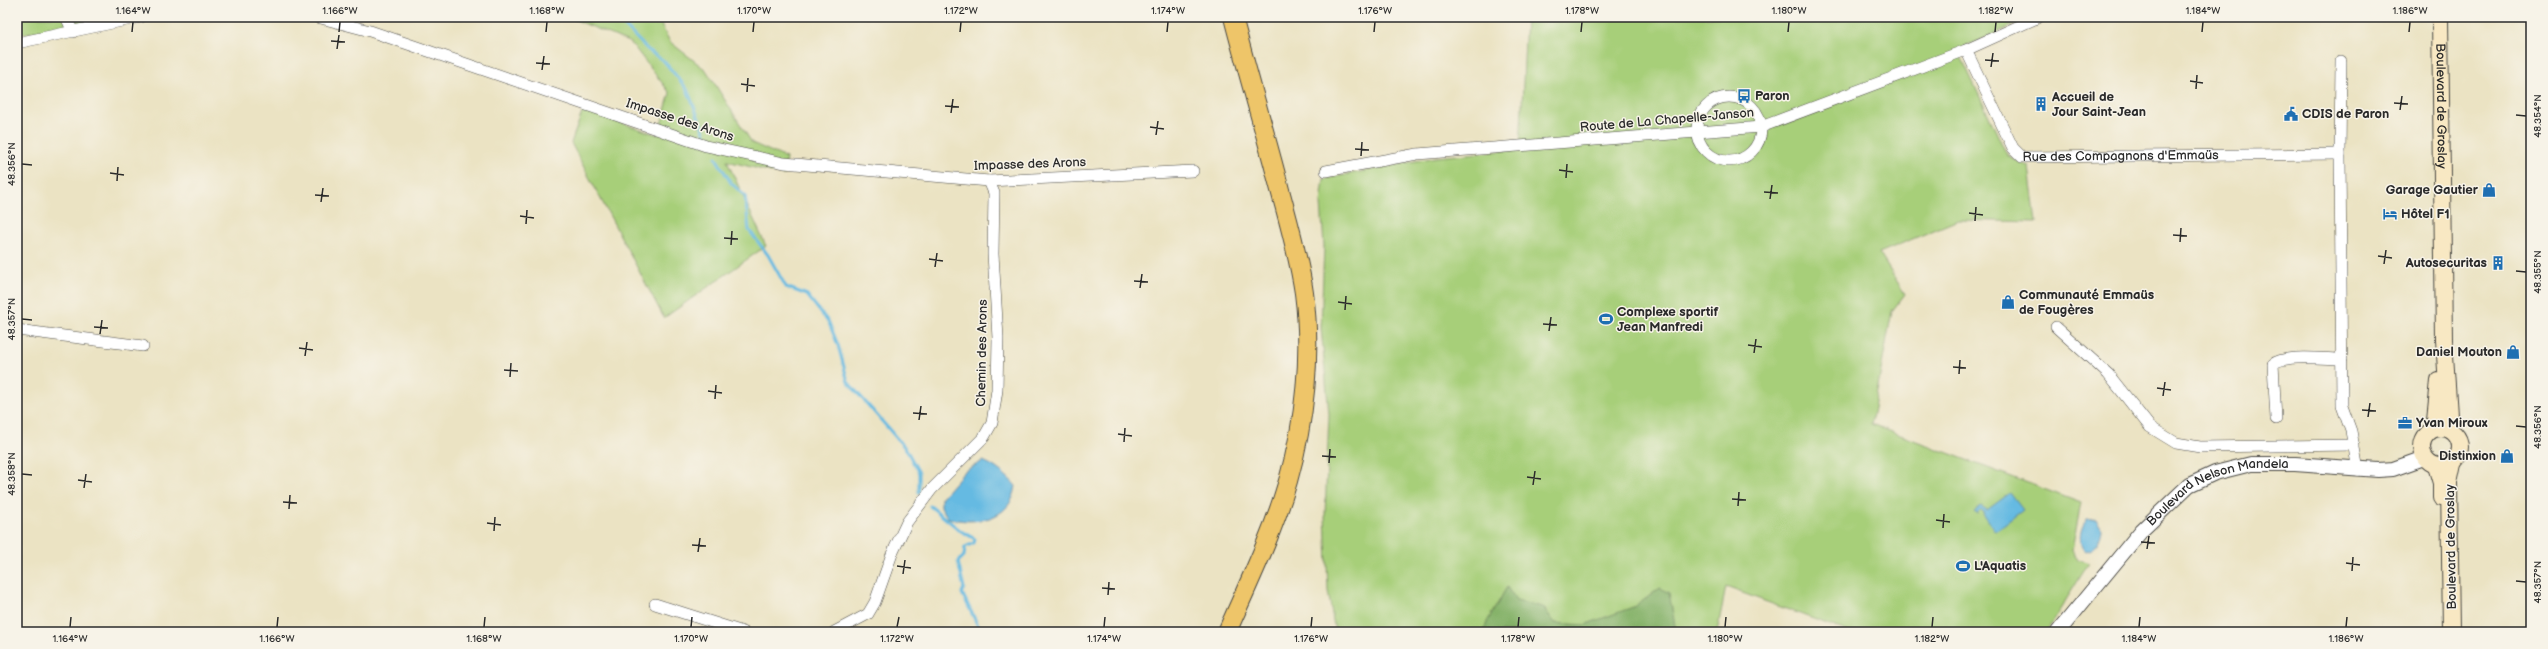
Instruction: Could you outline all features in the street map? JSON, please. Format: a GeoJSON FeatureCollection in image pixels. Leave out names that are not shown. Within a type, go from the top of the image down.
{"type":"FeatureCollection","features":[{"type":"Feature","properties":{"kind":"main road"},"geometry":{"type":"LineString","coordinates":[[1227,632],[1272,530],[1288,480],[1299,432],[1304,391],[1307,344],[1304,293],[1292,234],[1232,17]]}},
{"type":"Feature","properties":{"kind":"main road","name":"Boulevard de Groslay"},"geometry":{"type":"LineString","coordinates":[[2440,17],[2444,340],[2450,430]]}},
{"type":"Feature","properties":{"kind":"main road","name":"Boulevard de Groslay"},"geometry":{"type":"LineString","coordinates":[[2434,429],[2444,340]]}},
{"type":"Feature","properties":{"kind":"main road"},"geometry":{"type":"LineString","coordinates":[[2434,429],[2450,430],[2458,439],[2460,445],[2458,458],[2453,463],[2445,466],[2430,462],[2422,451],[2424,438],[2434,429]]}},
{"type":"Feature","properties":{"kind":"main road","name":"Boulevard de Groslay"},"geometry":{"type":"LineString","coordinates":[[2430,462],[2441,483],[2443,632]]}},
{"type":"Feature","properties":{"kind":"main road","name":"Boulevard de Groslay"},"geometry":{"type":"LineString","coordinates":[[2451,632],[2449,482],[2453,463]]}},
{"type":"Feature","properties":{"kind":"street"},"geometry":{"type":"LineString","coordinates":[[66,17],[73,32]]}},
{"type":"Feature","properties":{"kind":"street"},"geometry":{"type":"LineString","coordinates":[[17,43],[73,32],[106,21],[141,17]]}},
{"type":"Feature","properties":{"kind":"street","name":"Impasse des Arons"},"geometry":{"type":"LineString","coordinates":[[316,17],[370,31],[706,146],[784,163],[989,181],[1193,171]]}},
{"type":"Feature","properties":{"kind":"street","name":"Route de La Chapelle-Janson"},"geometry":{"type":"LineString","coordinates":[[1326,171],[1417,154],[1761,126],[1966,50],[2039,17]]}},
{"type":"Feature","properties":{"kind":"street","name":"Rue des Compagnons d'Emmaüs"},"geometry":{"type":"LineString","coordinates":[[1966,50],[2012,148],[2022,157],[2340,154]]}},
{"type":"Feature","properties":{"kind":"street"},"geometry":{"type":"LineString","coordinates":[[2341,61],[2340,154],[2342,406],[2354,445],[2358,470],[2393,469],[2430,462]]}},
{"type":"Feature","properties":{"kind":"street"},"geometry":{"type":"LineString","coordinates":[[1726,97],[1736,98],[1749,105],[1758,117],[1761,126],[1759,138],[1755,148],[1742,158],[1726,161],[1715,158],[1706,152],[1699,142],[1696,132],[1697,122],[1708,105],[1726,97]]}},
{"type":"Feature","properties":{"kind":"street","name":"Chemin des Arons"},"geometry":{"type":"LineString","coordinates":[[834,632],[868,614],[875,602],[892,554],[907,522],[932,489],[984,437],[992,423],[997,390],[998,338],[993,254],[994,193],[989,181]]}},
{"type":"Feature","properties":{"kind":"street"},"geometry":{"type":"LineString","coordinates":[[2056,326],[2108,374],[2150,427],[2176,443],[2213,447],[2354,445]]}},
{"type":"Feature","properties":{"kind":"street"},"geometry":{"type":"LineString","coordinates":[[17,330],[143,346]]}},
{"type":"Feature","properties":{"kind":"street"},"geometry":{"type":"LineString","coordinates":[[2276,419],[2272,364],[2278,360],[2284,359],[2342,359]]}},
{"type":"Feature","properties":{"kind":"street","name":"Boulevard Nelson Mandela"},"geometry":{"type":"LineString","coordinates":[[2058,632],[2142,530],[2189,485],[2216,473],[2251,464],[2295,464],[2358,470]]}},
{"type":"Feature","properties":{"kind":"street"},"geometry":{"type":"LineString","coordinates":[[655,604],[742,632]]}},
{"type":"Feature","properties":{"kind":"green space"},"geometry":{"type":"Polygon","coordinates":[[[17,17],[120,17],[17,35],[17,17]]]}},
{"type":"Feature","properties":{"kind":"green space"},"geometry":{"type":"Polygon","coordinates":[[[569,17],[657,17],[670,42],[706,70],[752,143],[786,158],[784,175],[727,161],[766,246],[664,318],[571,143],[583,110],[658,135],[670,93],[631,43],[569,17]]]}},
{"type":"Feature","properties":{"kind":"green space","name":"Complexe sportif Jean Manfredi"},"geometry":{"type":"Polygon","coordinates":[[[1526,17],[2032,17],[1958,50],[2007,155],[2029,167],[2036,222],[1958,220],[1879,253],[1905,294],[1892,311],[1871,424],[2081,503],[2072,550],[2078,559],[2089,563],[2046,632],[1849,632],[1726,587],[1717,632],[1335,632],[1328,591],[1325,515],[1329,414],[1321,328],[1324,246],[1321,203],[1324,179],[1436,157],[1520,149],[1526,17]]]}},
{"type":"Feature","properties":{"kind":"green space"},"geometry":{"type":"Polygon","coordinates":[[[1507,587],[1516,601],[1543,607],[1555,623],[1584,625],[1636,606],[1660,588],[1669,593],[1676,631],[1484,632],[1487,622],[1507,587]]]}},
{"type":"Feature","properties":{"kind":"water"},"geometry":{"type":"Polygon","coordinates":[[[983,461],[1001,472],[1016,486],[1013,498],[1007,507],[990,518],[969,521],[948,518],[941,507],[941,498],[965,471],[983,461]]]}},
{"type":"Feature","properties":{"kind":"water"},"geometry":{"type":"Polygon","coordinates":[[[2010,493],[2023,510],[1995,531],[1983,514],[1984,512],[1981,510],[1977,514],[1974,512],[1981,506],[1987,510],[2010,493]]]}},
{"type":"Feature","properties":{"kind":"water"},"geometry":{"type":"Polygon","coordinates":[[[2096,519],[2102,529],[2100,536],[2095,546],[2085,551],[2080,540],[2081,531],[2087,520],[2096,519]]]}},
{"type":"Feature","properties":{"kind":"waterway"},"geometry":{"type":"LineString","coordinates":[[616,17],[649,51],[664,61],[687,89],[705,134]]}},
{"type":"Feature","properties":{"kind":"waterway"},"geometry":{"type":"LineString","coordinates":[[716,158],[731,183],[745,196],[749,230],[768,255],[786,287],[807,295],[829,323],[838,345],[848,382],[906,449],[919,473],[919,492]]}},
{"type":"Feature","properties":{"kind":"waterway"},"geometry":{"type":"LineString","coordinates":[[930,506],[961,531],[975,539],[974,543],[965,547],[964,556],[958,562],[964,588],[962,593],[981,632]]}},
{"type":"Feature","properties":{"kind":"place","name":"Paron"},"geometry":{"type":"Point","coordinates":[1744,96]}},
{"type":"Feature","properties":{"kind":"place","name":"Accueil de Jour Saint-Jean"},"geometry":{"type":"Point","coordinates":[2041,104]}},
{"type":"Feature","properties":{"kind":"place","name":"CDIS de Paron"},"geometry":{"type":"Point","coordinates":[2291,114]}},
{"type":"Feature","properties":{"kind":"place","name":"Garage Gautier"},"geometry":{"type":"Point","coordinates":[2489,190]}},
{"type":"Feature","properties":{"kind":"place","name":"Hôtel F1"},"geometry":{"type":"Point","coordinates":[2390,214]}},
{"type":"Feature","properties":{"kind":"place","name":"Autosecuritas"},"geometry":{"type":"Point","coordinates":[2498,263]}},
{"type":"Feature","properties":{"kind":"place","name":"Communauté Emmaüs de Fougères"},"geometry":{"type":"Point","coordinates":[2008,302]}},
{"type":"Feature","properties":{"kind":"place","name":"Complexe sportif Jean Manfredi"},"geometry":{"type":"Point","coordinates":[1606,319]}},
{"type":"Feature","properties":{"kind":"place","name":"Daniel Mouton"},"geometry":{"type":"Point","coordinates":[2513,352]}},
{"type":"Feature","properties":{"kind":"place","name":"Yvan Miroux"},"geometry":{"type":"Point","coordinates":[2405,423]}},
{"type":"Feature","properties":{"kind":"place","name":"Distinxion"},"geometry":{"type":"Point","coordinates":[2507,456]}},
{"type":"Feature","properties":{"kind":"place","name":"L'Aquatis"},"geometry":{"type":"Point","coordinates":[1963,566]}}]}
